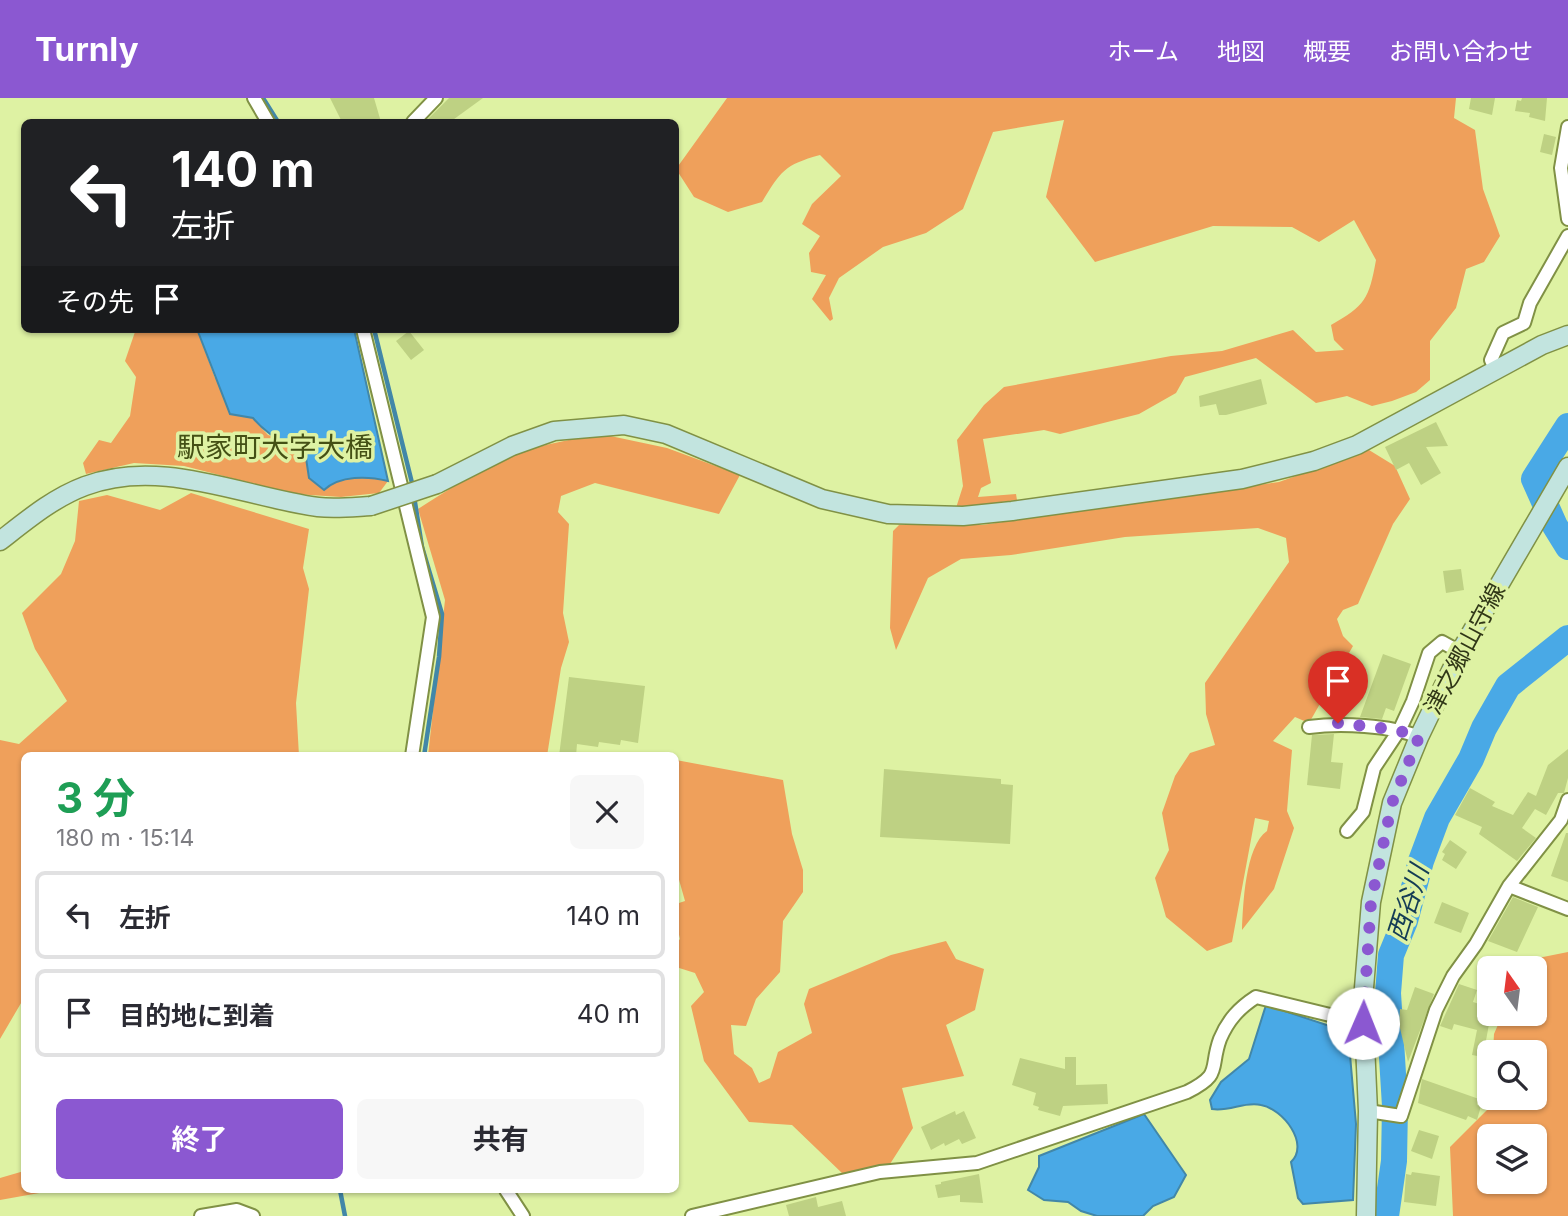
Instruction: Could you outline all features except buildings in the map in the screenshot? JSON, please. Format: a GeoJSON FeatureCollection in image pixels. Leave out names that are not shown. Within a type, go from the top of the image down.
{"type":"FeatureCollection","features":[{"type":"Feature","properties":{"kind":"street"},"geometry":{"type":"LineString","coordinates":[[254,98],[266,119]]}},
{"type":"Feature","properties":{"kind":"street"},"geometry":{"type":"LineString","coordinates":[[416,119],[436,98]]}},
{"type":"Feature","properties":{"kind":"street"},"geometry":{"type":"LineString","coordinates":[[1568,127],[1561,168],[1568,219]]}},
{"type":"Feature","properties":{"kind":"street"},"geometry":{"type":"LineString","coordinates":[[1496,371],[1491,360],[1503,333],[1524,323],[1530,303],[1568,236]]}},
{"type":"Feature","properties":{"kind":"street"},"geometry":{"type":"LineString","coordinates":[[364,333],[433,617],[413,752]]}},
{"type":"Feature","properties":{"kind":"street"},"geometry":{"type":"LineString","coordinates":[[0,541],[44,506],[87,485],[127,477],[169,477],[318,507],[371,506],[437,484],[512,446],[554,431],[624,425],[666,434],[822,499],[888,514],[963,516],[1012,511],[1242,479],[1314,461],[1357,445],[1542,345],[1568,335]]}},
{"type":"Feature","properties":{"kind":"street","name":"津之郷山守線"},"geometry":{"type":"LineString","coordinates":[[1366,1216],[1368,1111],[1363,1023],[1371,902],[1392,803],[1419,737],[1460,652],[1568,467]]}},
{"type":"Feature","properties":{"kind":"street"},"geometry":{"type":"LineString","coordinates":[[1348,831],[1363,812],[1374,768],[1400,729],[1413,701],[1429,653],[1442,642],[1460,652]]}},
{"type":"Feature","properties":{"kind":"street"},"geometry":{"type":"LineString","coordinates":[[1309,727],[1338,723],[1400,729],[1419,737]]}},
{"type":"Feature","properties":{"kind":"street"},"geometry":{"type":"LineString","coordinates":[[1368,1111],[1401,1116],[1436,1010],[1453,976],[1476,944],[1509,886],[1564,822],[1568,800]]}},
{"type":"Feature","properties":{"kind":"street"},"geometry":{"type":"LineString","coordinates":[[1509,886],[1568,909]]}},
{"type":"Feature","properties":{"kind":"street"},"geometry":{"type":"LineString","coordinates":[[692,1216],[880,1172],[977,1163],[1187,1092],[1204,1083],[1215,1069],[1220,1041],[1236,1011],[1256,997],[1363,1023]]}},
{"type":"Feature","properties":{"kind":"street"},"geometry":{"type":"LineString","coordinates":[[508,1193],[523,1216]]}},
{"type":"Feature","properties":{"kind":"street"},"geometry":{"type":"LineString","coordinates":[[201,1216],[237,1210],[253,1216]]}},
{"type":"Feature","properties":{"kind":"shaded area"},"geometry":{"type":"Polygon","coordinates":[[[727,98],[1456,98],[1454,118],[1475,130],[1483,189],[1500,236],[1484,262],[1466,269],[1456,308],[1430,341],[1430,380],[1416,392],[1372,406],[1347,396],[1316,403],[1256,358],[1185,377],[1176,393],[1139,414],[1060,434],[1044,430],[983,439],[991,483],[981,488],[978,497],[1016,494],[1017,500],[956,508],[963,486],[957,440],[984,405],[1004,387],[1171,356],[1222,351],[1293,330],[1316,352],[1344,350],[1334,340],[1331,325],[1364,300],[1371,284],[1376,260],[1354,220],[1319,242],[1292,227],[1213,226],[1095,262],[1046,197],[1064,120],[993,132],[963,209],[926,233],[883,247],[839,278],[829,298],[833,319],[830,321],[812,299],[826,275],[811,272],[809,253],[820,236],[802,224],[812,204],[841,176],[820,155],[798,162],[774,183],[762,202],[728,212],[694,197],[679,174],[679,165],[727,98]]]}},
{"type":"Feature","properties":{"kind":"shaded area"},"geometry":{"type":"Polygon","coordinates":[[[135,333],[198,333],[215,378],[268,435],[279,438],[306,458],[309,478],[324,490],[346,479],[372,478],[388,481],[379,493],[341,497],[295,494],[184,466],[134,463],[86,474],[83,463],[99,440],[111,443],[130,416],[136,377],[125,361],[135,333]]]}},
{"type":"Feature","properties":{"kind":"shaded area"},"geometry":{"type":"Polygon","coordinates":[[[601,434],[667,448],[740,475],[719,514],[595,483],[561,496],[558,512],[569,524],[563,613],[569,642],[561,668],[548,752],[428,752],[445,600],[418,509],[491,465],[527,450],[601,434]]]}},
{"type":"Feature","properties":{"kind":"shaded area"},"geometry":{"type":"Polygon","coordinates":[[[1369,450],[1395,466],[1410,499],[1393,524],[1358,604],[1343,610],[1337,619],[1343,636],[1353,646],[1309,723],[1295,717],[1273,741],[1292,750],[1287,811],[1294,828],[1274,889],[1242,930],[1250,863],[1254,849],[1267,831],[1269,821],[1255,818],[1232,942],[1207,951],[1166,917],[1155,878],[1169,850],[1162,813],[1175,776],[1190,753],[1215,745],[1206,714],[1205,683],[1289,562],[1286,538],[1258,528],[1125,537],[1011,555],[961,559],[928,578],[896,650],[890,628],[893,531],[899,525],[982,525],[1279,482],[1369,450]]]}},
{"type":"Feature","properties":{"kind":"shaded area"},"geometry":{"type":"Polygon","coordinates":[[[191,493],[309,529],[303,568],[309,589],[296,703],[299,752],[21,752],[21,1003],[0,1039],[0,740],[19,744],[67,701],[35,649],[22,613],[61,574],[75,541],[79,501],[107,495],[160,510],[191,493]]]}},
{"type":"Feature","properties":{"kind":"shaded area"},"geometry":{"type":"Polygon","coordinates":[[[679,761],[783,780],[792,834],[803,870],[803,892],[783,921],[780,972],[756,999],[746,1026],[731,1025],[734,1054],[752,1068],[759,1083],[770,1078],[778,1052],[812,1033],[804,1004],[809,989],[891,955],[946,941],[956,959],[984,969],[975,1010],[946,1025],[964,1076],[902,1088],[913,1128],[890,1164],[843,1174],[792,1125],[749,1122],[704,1061],[691,1006],[704,992],[695,973],[679,968],[679,903],[685,901],[679,880],[679,761]]]}},
{"type":"Feature","properties":{"kind":"shaded area"},"geometry":{"type":"Polygon","coordinates":[[[1568,952],[1568,1216],[1453,1216],[1450,1147],[1487,1110],[1547,1110],[1547,1040],[1494,1040],[1497,1026],[1547,1026],[1547,956],[1568,952]]]}},
{"type":"Feature","properties":{"kind":"shaded area"},"geometry":{"type":"Polygon","coordinates":[[[21,1172],[21,1193],[39,1193],[0,1200],[0,1178],[21,1172]]]}},
{"type":"Feature","properties":{"kind":"water"},"geometry":{"type":"Polygon","coordinates":[[[199,333],[355,333],[388,481],[372,478],[346,479],[324,490],[309,478],[306,458],[271,435],[253,418],[230,414],[199,333]]]}},
{"type":"Feature","properties":{"kind":"water"},"geometry":{"type":"Polygon","coordinates":[[[1266,1005],[1348,1032],[1356,1124],[1353,1200],[1303,1204],[1298,1198],[1291,1162],[1296,1155],[1296,1137],[1278,1113],[1255,1104],[1212,1109],[1210,1100],[1221,1082],[1249,1059],[1266,1005]]]}},
{"type":"Feature","properties":{"kind":"water"},"geometry":{"type":"Polygon","coordinates":[[[1144,1114],[1186,1175],[1174,1197],[1153,1206],[1143,1216],[1097,1216],[1081,1211],[1068,1202],[1044,1200],[1028,1190],[1039,1167],[1039,1156],[1144,1114]]]}},
{"type":"Feature","properties":{"kind":"waterway"},"geometry":{"type":"LineString","coordinates":[[263,98],[276,119]]}},
{"type":"Feature","properties":{"kind":"waterway"},"geometry":{"type":"LineString","coordinates":[[375,333],[413,487]]}},
{"type":"Feature","properties":{"kind":"waterway","name":"西谷川"},"geometry":{"type":"LineString","coordinates":[[1568,426],[1534,479],[1555,526],[1568,547]]}},
{"type":"Feature","properties":{"kind":"waterway"},"geometry":{"type":"LineString","coordinates":[[414,496],[422,547],[442,614],[439,657],[425,752]]}},
{"type":"Feature","properties":{"kind":"waterway","name":"西谷川"},"geometry":{"type":"LineString","coordinates":[[1386,1216],[1394,1161],[1395,1106],[1388,993],[1391,955],[1405,921],[1421,861],[1437,818],[1471,759],[1484,728],[1508,686],[1568,638]]}},
{"type":"Feature","properties":{"kind":"waterway"},"geometry":{"type":"LineString","coordinates":[[341,1193],[345,1216]]}},
{"type":"Feature","properties":{"kind":"district","name":"駅家町大字大橋"},"geometry":{"type":"Point","coordinates":[275,447]}},
{"type":"Feature","properties":{"kind":"route"},"geometry":{"type":"LineString","coordinates":[[1338,723],[1400,729],[1419,737],[1392,803],[1371,902],[1363,1023]]}}]}
